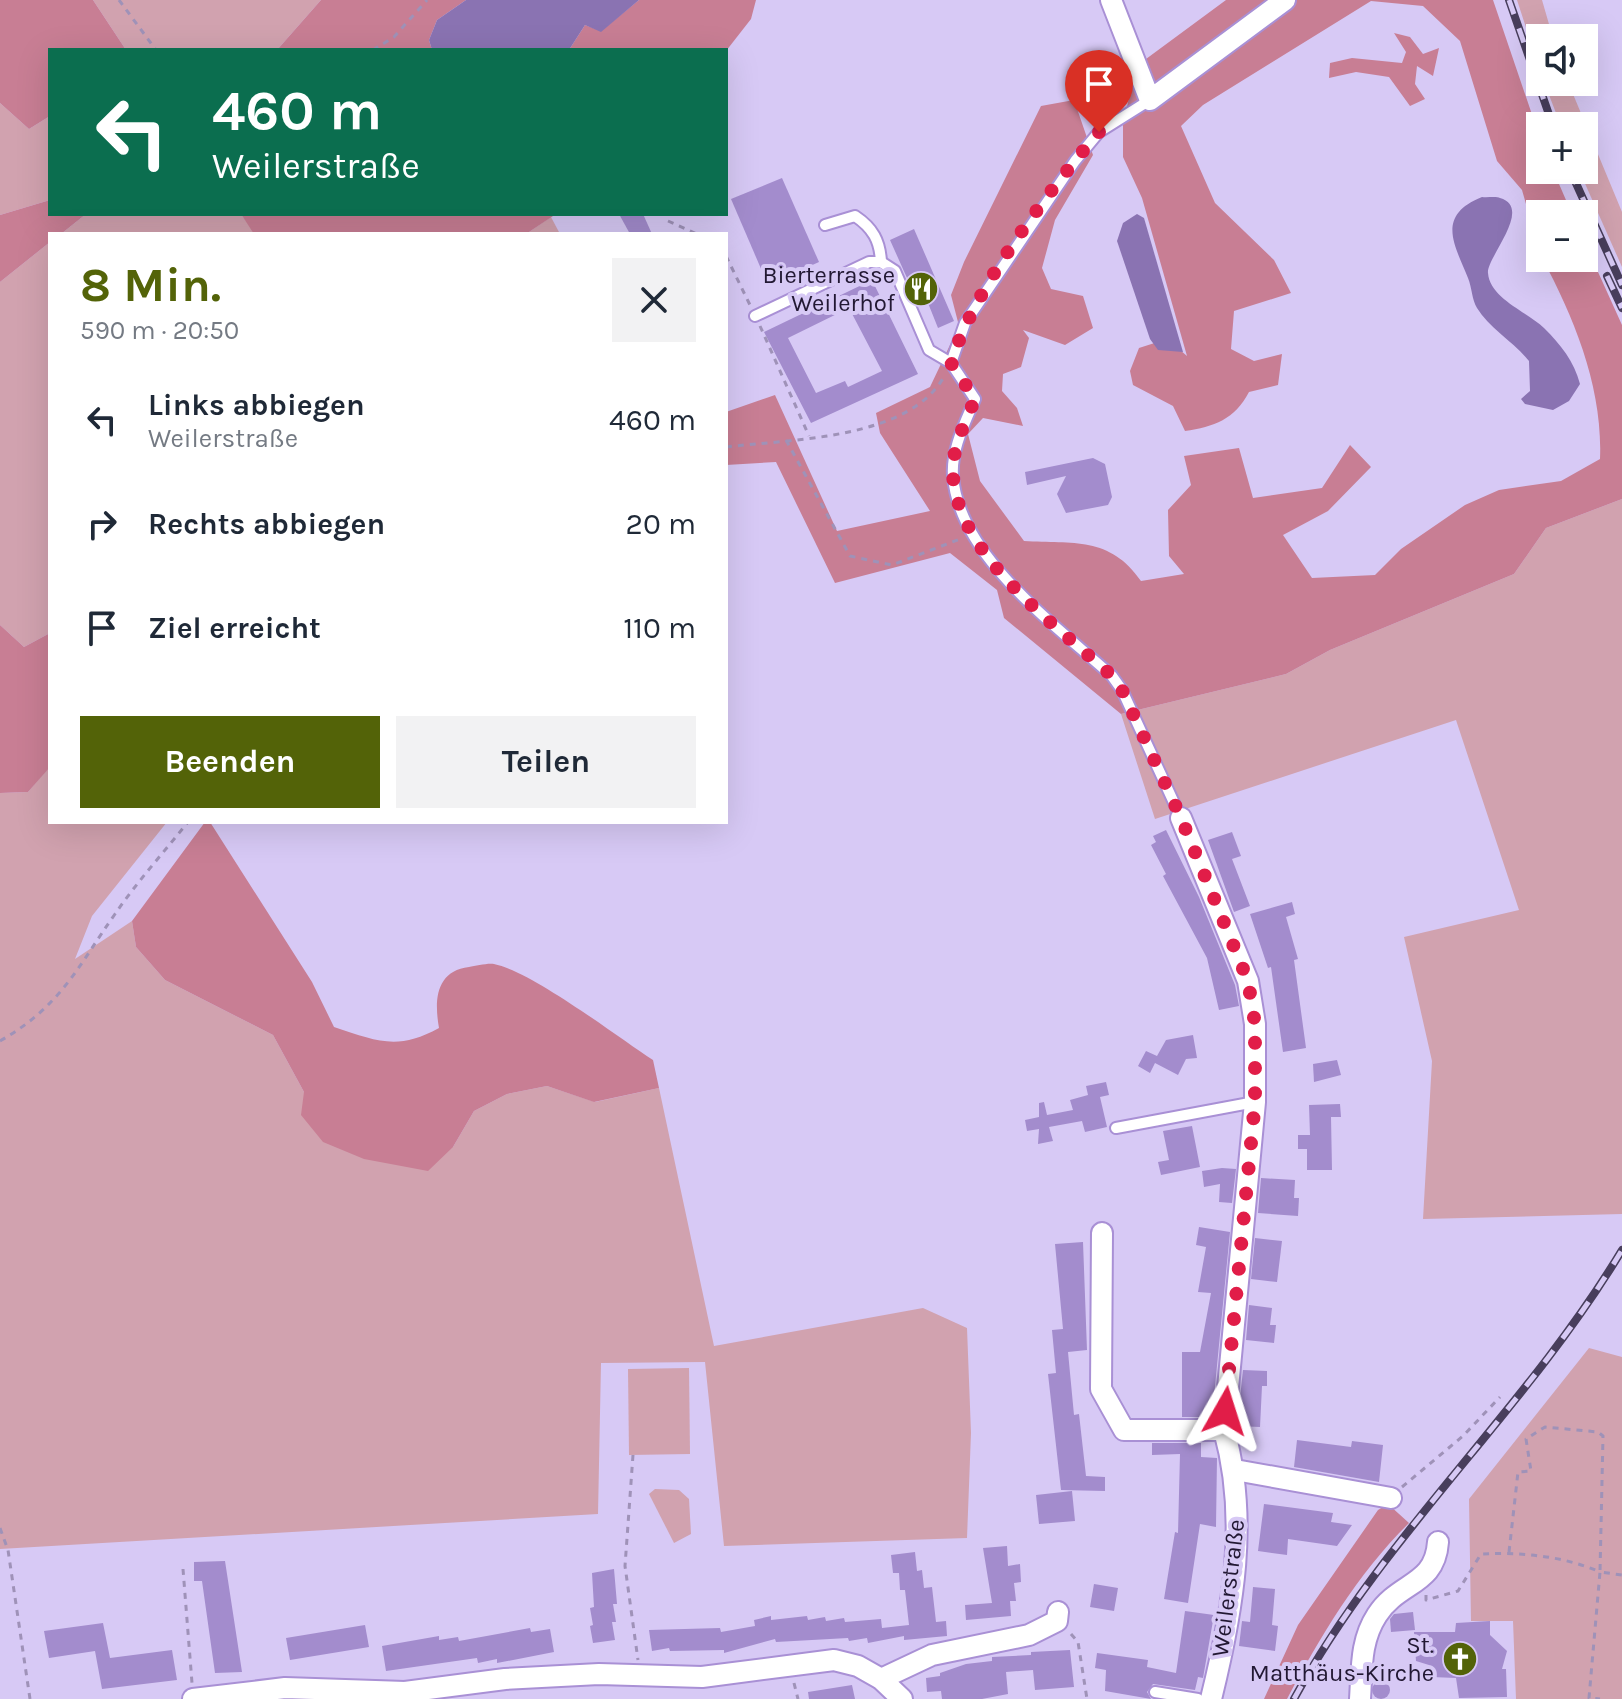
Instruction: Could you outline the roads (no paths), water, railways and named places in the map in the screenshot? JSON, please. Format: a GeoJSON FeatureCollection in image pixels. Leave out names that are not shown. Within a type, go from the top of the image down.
{"type":"FeatureCollection","features":[{"type":"Feature","properties":{"kind":"street"},"geometry":{"type":"LineString","coordinates":[[1111,0],[1150,100],[1285,0]]}},
{"type":"Feature","properties":{"kind":"street","name":"Weilerstraße"},"geometry":{"type":"LineString","coordinates":[[1181,818],[1248,981],[1255,1024],[1255,1102],[1224,1430],[1235,1470],[1237,1546],[1221,1657],[1211,1699]]}},
{"type":"Feature","properties":{"kind":"street"},"geometry":{"type":"LineString","coordinates":[[1102,1233],[1101,1389],[1124,1430],[1224,1430]]}},
{"type":"Feature","properties":{"kind":"street"},"geometry":{"type":"LineString","coordinates":[[1235,1470],[1391,1498]]}},
{"type":"Feature","properties":{"kind":"street"},"geometry":{"type":"LineString","coordinates":[[1360,1699],[1363,1642],[1377,1615],[1394,1593],[1424,1577],[1437,1561],[1438,1542]]}},
{"type":"Feature","properties":{"kind":"street"},"geometry":{"type":"LineString","coordinates":[[881,1679],[932,1655],[1029,1635],[1058,1617]]}},
{"type":"Feature","properties":{"kind":"street"},"geometry":{"type":"LineString","coordinates":[[194,1699],[285,1688],[341,1695],[429,1690],[505,1679],[583,1675],[702,1677],[834,1660],[858,1666],[881,1679],[902,1699]]}},
{"type":"Feature","properties":{"kind":"lane"},"geometry":{"type":"LineString","coordinates":[[755,316],[869,262],[881,262],[895,271],[929,350],[951,363],[965,323],[1075,161],[1099,132],[1150,100]]}},
{"type":"Feature","properties":{"kind":"lane"},"geometry":{"type":"LineString","coordinates":[[825,225],[845,217],[855,216],[863,221],[880,245],[881,262]]}},
{"type":"Feature","properties":{"kind":"lane","name":"Weilerstraße"},"geometry":{"type":"LineString","coordinates":[[951,363],[975,399],[958,439],[952,474],[960,509],[972,534],[1005,578],[1112,676],[1122,690],[1181,818]]}},
{"type":"Feature","properties":{"kind":"lane"},"geometry":{"type":"LineString","coordinates":[[1116,1128],[1255,1102]]}},
{"type":"Feature","properties":{"kind":"lane"},"geometry":{"type":"LineString","coordinates":[[1155,1692],[1198,1699]]}},
{"type":"Feature","properties":{"kind":"railway"},"geometry":{"type":"LineString","coordinates":[[1509,0],[1548,112]]}},
{"type":"Feature","properties":{"kind":"railway"},"geometry":{"type":"LineString","coordinates":[[1576,184],[1622,285]]}},
{"type":"Feature","properties":{"kind":"railway"},"geometry":{"type":"LineString","coordinates":[[1607,276],[1622,308]]}},
{"type":"Feature","properties":{"kind":"railway"},"geometry":{"type":"LineString","coordinates":[[1294,1699],[1369,1582],[1543,1365],[1622,1250]]}},
{"type":"Feature","properties":{"kind":"place","name":"Bierterrasse Weilerhof"},"geometry":{"type":"Point","coordinates":[921,289]}},
{"type":"Feature","properties":{"kind":"place","name":"St. Matthäus-Kirche"},"geometry":{"type":"Point","coordinates":[1460,1659]}}]}
